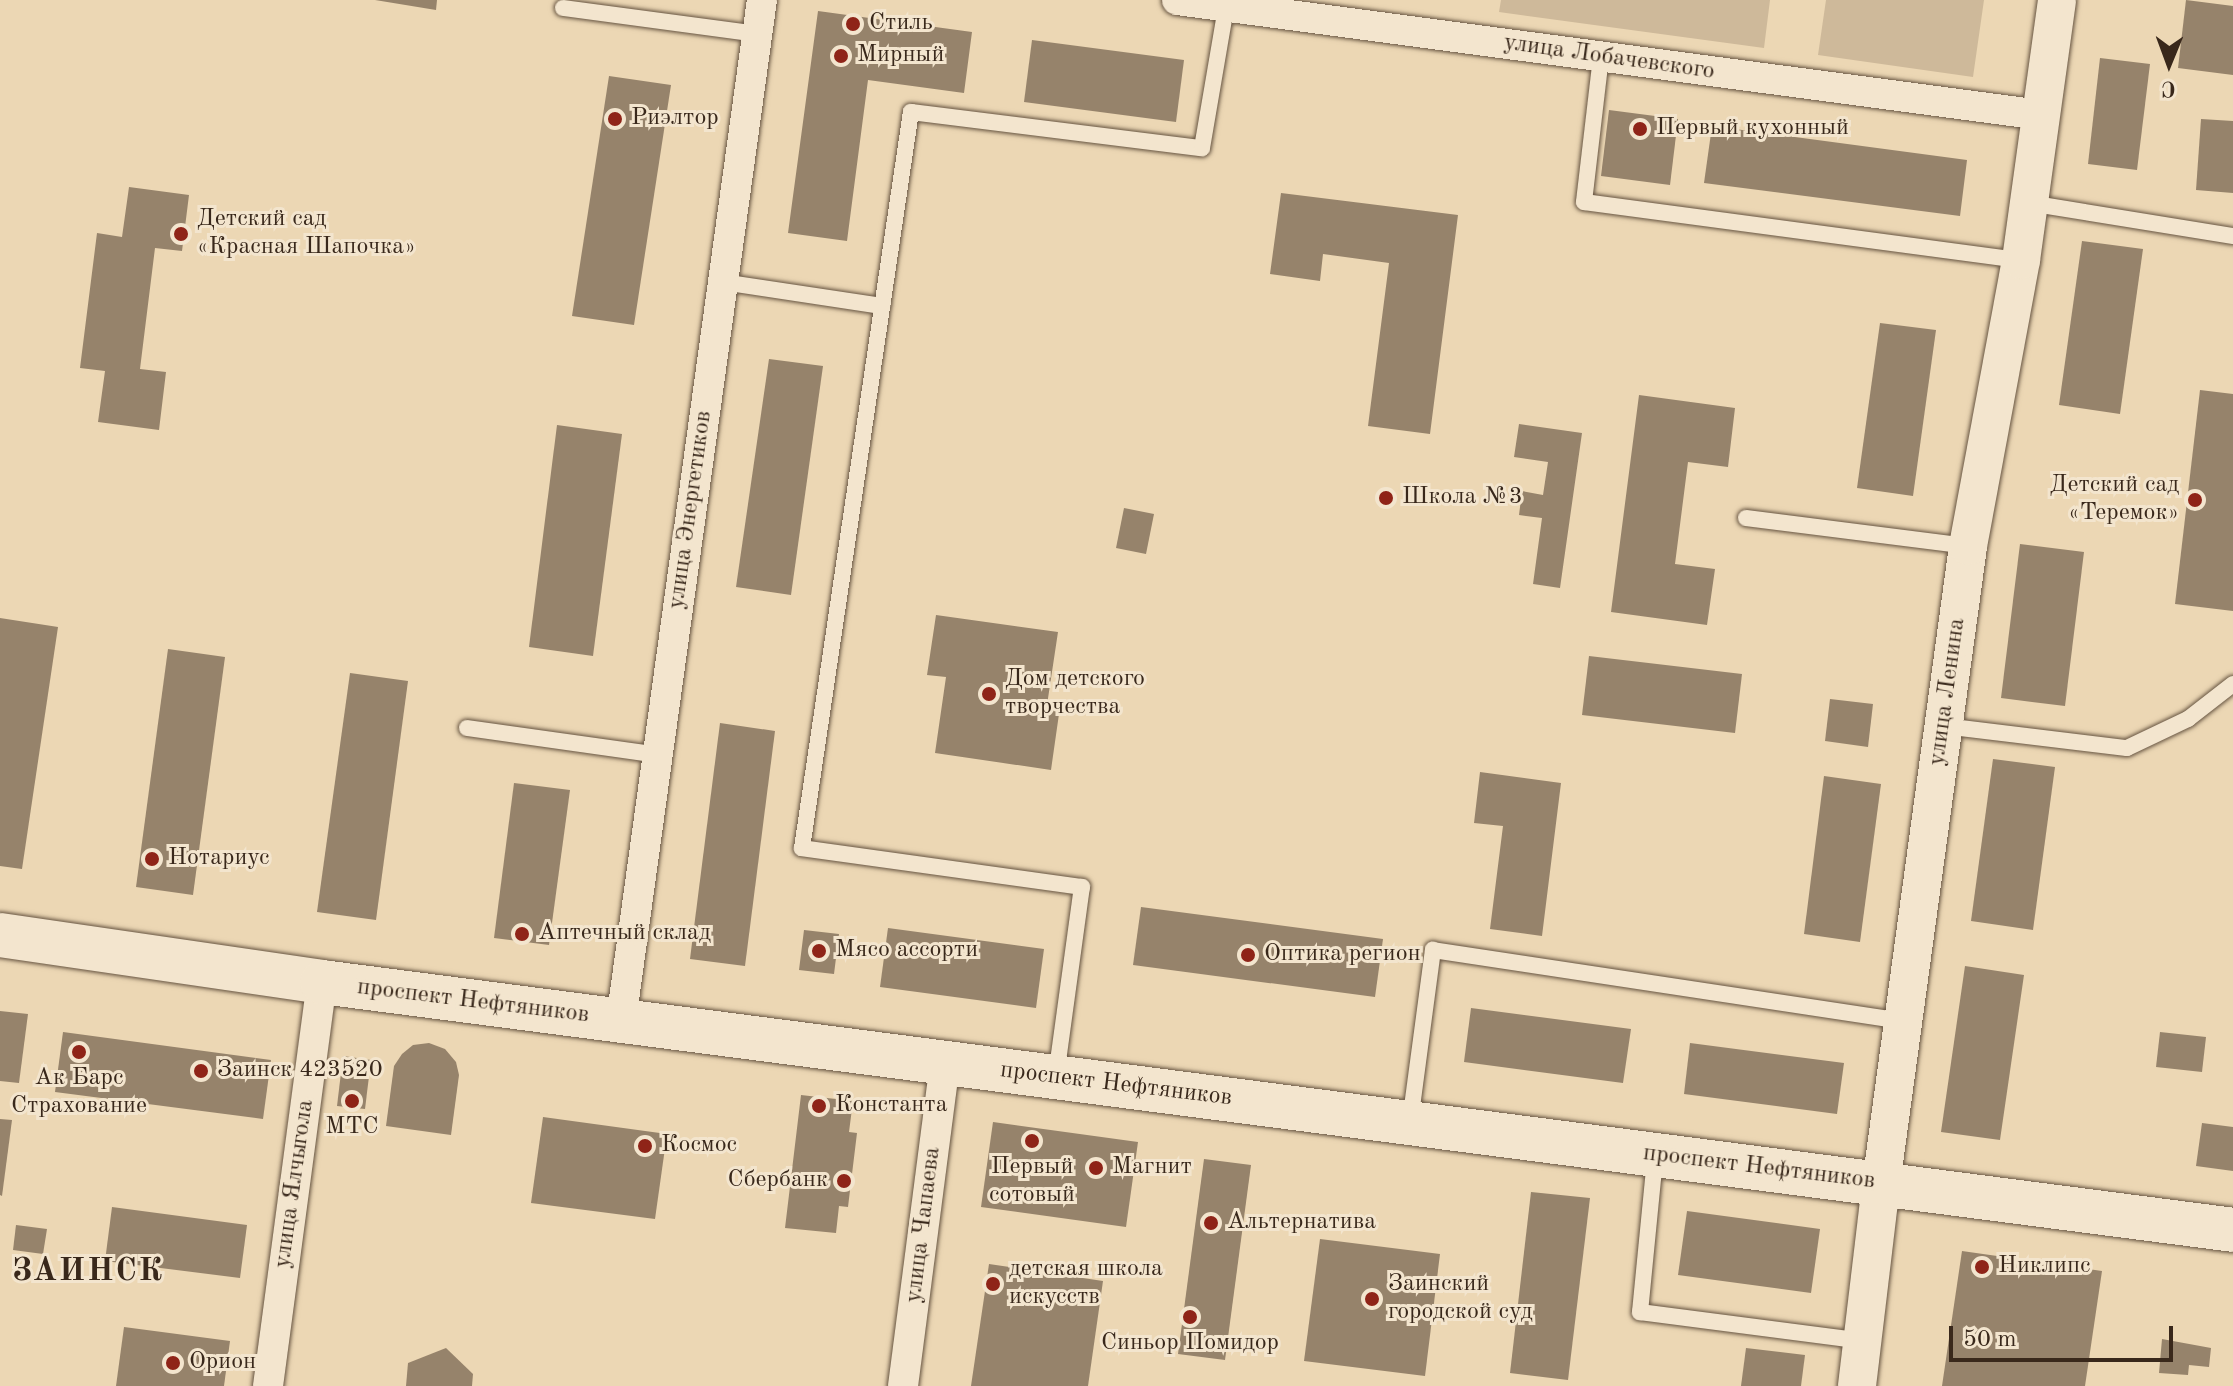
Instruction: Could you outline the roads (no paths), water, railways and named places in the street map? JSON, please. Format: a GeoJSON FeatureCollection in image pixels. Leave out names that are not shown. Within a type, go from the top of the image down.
{"type":"FeatureCollection","features":[{"type":"Feature","properties":{"kind":"main road","name":"проспект Нефтяников"},"geometry":{"type":"LineString","coordinates":[[0,935],[322,982],[2233,1230]]}},
{"type":"Feature","properties":{"kind":"street","name":"улица Энергетиков"},"geometry":{"type":"LineString","coordinates":[[621,1021],[762,0]]}},
{"type":"Feature","properties":{"kind":"street","name":"улица Лобачевского"},"geometry":{"type":"LineString","coordinates":[[1177,0],[2041,115]]}},
{"type":"Feature","properties":{"kind":"street","name":"улица Ленина"},"geometry":{"type":"LineString","coordinates":[[1857,1386],[1881,1184],[1968,546],[2021,260],[2057,0]]}},
{"type":"Feature","properties":{"kind":"street","name":"улица Ялчыгола"},"geometry":{"type":"LineString","coordinates":[[268,1386],[322,982]]}},
{"type":"Feature","properties":{"kind":"street","name":"улица Чапаева"},"geometry":{"type":"LineString","coordinates":[[903,1386],[945,1063]]}},
{"type":"Feature","properties":{"kind":"lane"},"geometry":{"type":"LineString","coordinates":[[1056,1077],[1082,887],[802,848],[911,112],[1202,148],[1226,7]]}},
{"type":"Feature","properties":{"kind":"lane"},"geometry":{"type":"LineString","coordinates":[[563,8],[757,34]]}},
{"type":"Feature","properties":{"kind":"lane"},"geometry":{"type":"LineString","coordinates":[[1601,57],[1584,202],[2021,260]]}},
{"type":"Feature","properties":{"kind":"lane"},"geometry":{"type":"LineString","coordinates":[[2029,203],[2233,236]]}},
{"type":"Feature","properties":{"kind":"lane"},"geometry":{"type":"LineString","coordinates":[[723,282],[882,306]]}},
{"type":"Feature","properties":{"kind":"lane"},"geometry":{"type":"LineString","coordinates":[[1746,518],[1968,546]]}},
{"type":"Feature","properties":{"kind":"lane"},"geometry":{"type":"LineString","coordinates":[[1944,726],[2127,748],[2188,719],[2233,684]]}},
{"type":"Feature","properties":{"kind":"lane"},"geometry":{"type":"LineString","coordinates":[[467,728],[658,755]]}},
{"type":"Feature","properties":{"kind":"lane"},"geometry":{"type":"LineString","coordinates":[[1410,1123],[1433,950],[1903,1021]]}},
{"type":"Feature","properties":{"kind":"lane"},"geometry":{"type":"LineString","coordinates":[[1656,1155],[1640,1312],[1863,1341]]}},
{"type":"Feature","properties":{"kind":"place","name":"Стиль"},"geometry":{"type":"Point","coordinates":[853,24]}},
{"type":"Feature","properties":{"kind":"place","name":"Мирный"},"geometry":{"type":"Point","coordinates":[841,56]}},
{"type":"Feature","properties":{"kind":"place","name":"Риэлтор"},"geometry":{"type":"Point","coordinates":[615,119]}},
{"type":"Feature","properties":{"kind":"place","name":"Первый кухонный"},"geometry":{"type":"Point","coordinates":[1640,129]}},
{"type":"Feature","properties":{"kind":"place","name":"Детский сад «Красная Шапочка»"},"geometry":{"type":"Point","coordinates":[181,234]}},
{"type":"Feature","properties":{"kind":"place","name":"Школа №3"},"geometry":{"type":"Point","coordinates":[1386,498]}},
{"type":"Feature","properties":{"kind":"place","name":"Детский сад «Теремок»"},"geometry":{"type":"Point","coordinates":[2195,500]}},
{"type":"Feature","properties":{"kind":"place","name":"Дом детского творчества"},"geometry":{"type":"Point","coordinates":[989,694]}},
{"type":"Feature","properties":{"kind":"place","name":"Нотариус"},"geometry":{"type":"Point","coordinates":[152,859]}},
{"type":"Feature","properties":{"kind":"place","name":"Аптечный склад"},"geometry":{"type":"Point","coordinates":[522,934]}},
{"type":"Feature","properties":{"kind":"place","name":"Мясо ассорти"},"geometry":{"type":"Point","coordinates":[819,951]}},
{"type":"Feature","properties":{"kind":"place","name":"Оптика регион"},"geometry":{"type":"Point","coordinates":[1248,955]}},
{"type":"Feature","properties":{"kind":"place","name":"Ак Барс Страхование"},"geometry":{"type":"Point","coordinates":[79,1052]}},
{"type":"Feature","properties":{"kind":"place","name":"Заинск 423520"},"geometry":{"type":"Point","coordinates":[201,1071]}},
{"type":"Feature","properties":{"kind":"place","name":"МТС"},"geometry":{"type":"Point","coordinates":[352,1101]}},
{"type":"Feature","properties":{"kind":"place","name":"Константа"},"geometry":{"type":"Point","coordinates":[819,1106]}},
{"type":"Feature","properties":{"kind":"place","name":"Первый сотовый"},"geometry":{"type":"Point","coordinates":[1032,1141]}},
{"type":"Feature","properties":{"kind":"place","name":"Космос"},"geometry":{"type":"Point","coordinates":[645,1146]}},
{"type":"Feature","properties":{"kind":"place","name":"Магнит"},"geometry":{"type":"Point","coordinates":[1096,1168]}},
{"type":"Feature","properties":{"kind":"place","name":"Сбербанк"},"geometry":{"type":"Point","coordinates":[844,1181]}},
{"type":"Feature","properties":{"kind":"place","name":"Альтернатива"},"geometry":{"type":"Point","coordinates":[1211,1223]}},
{"type":"Feature","properties":{"kind":"place","name":"Никлипс"},"geometry":{"type":"Point","coordinates":[1982,1267]}},
{"type":"Feature","properties":{"kind":"place","name":"детская школа искусств"},"geometry":{"type":"Point","coordinates":[993,1284]}},
{"type":"Feature","properties":{"kind":"place","name":"Заинский городской суд"},"geometry":{"type":"Point","coordinates":[1372,1299]}},
{"type":"Feature","properties":{"kind":"place","name":"Синьор Помидор"},"geometry":{"type":"Point","coordinates":[1190,1317]}},
{"type":"Feature","properties":{"kind":"place","name":"Орион"},"geometry":{"type":"Point","coordinates":[173,1363]}},
{"type":"Feature","properties":{"kind":"district","name":"ЗАИНСК"},"geometry":{"type":"Point","coordinates":[88,1272]}}]}
